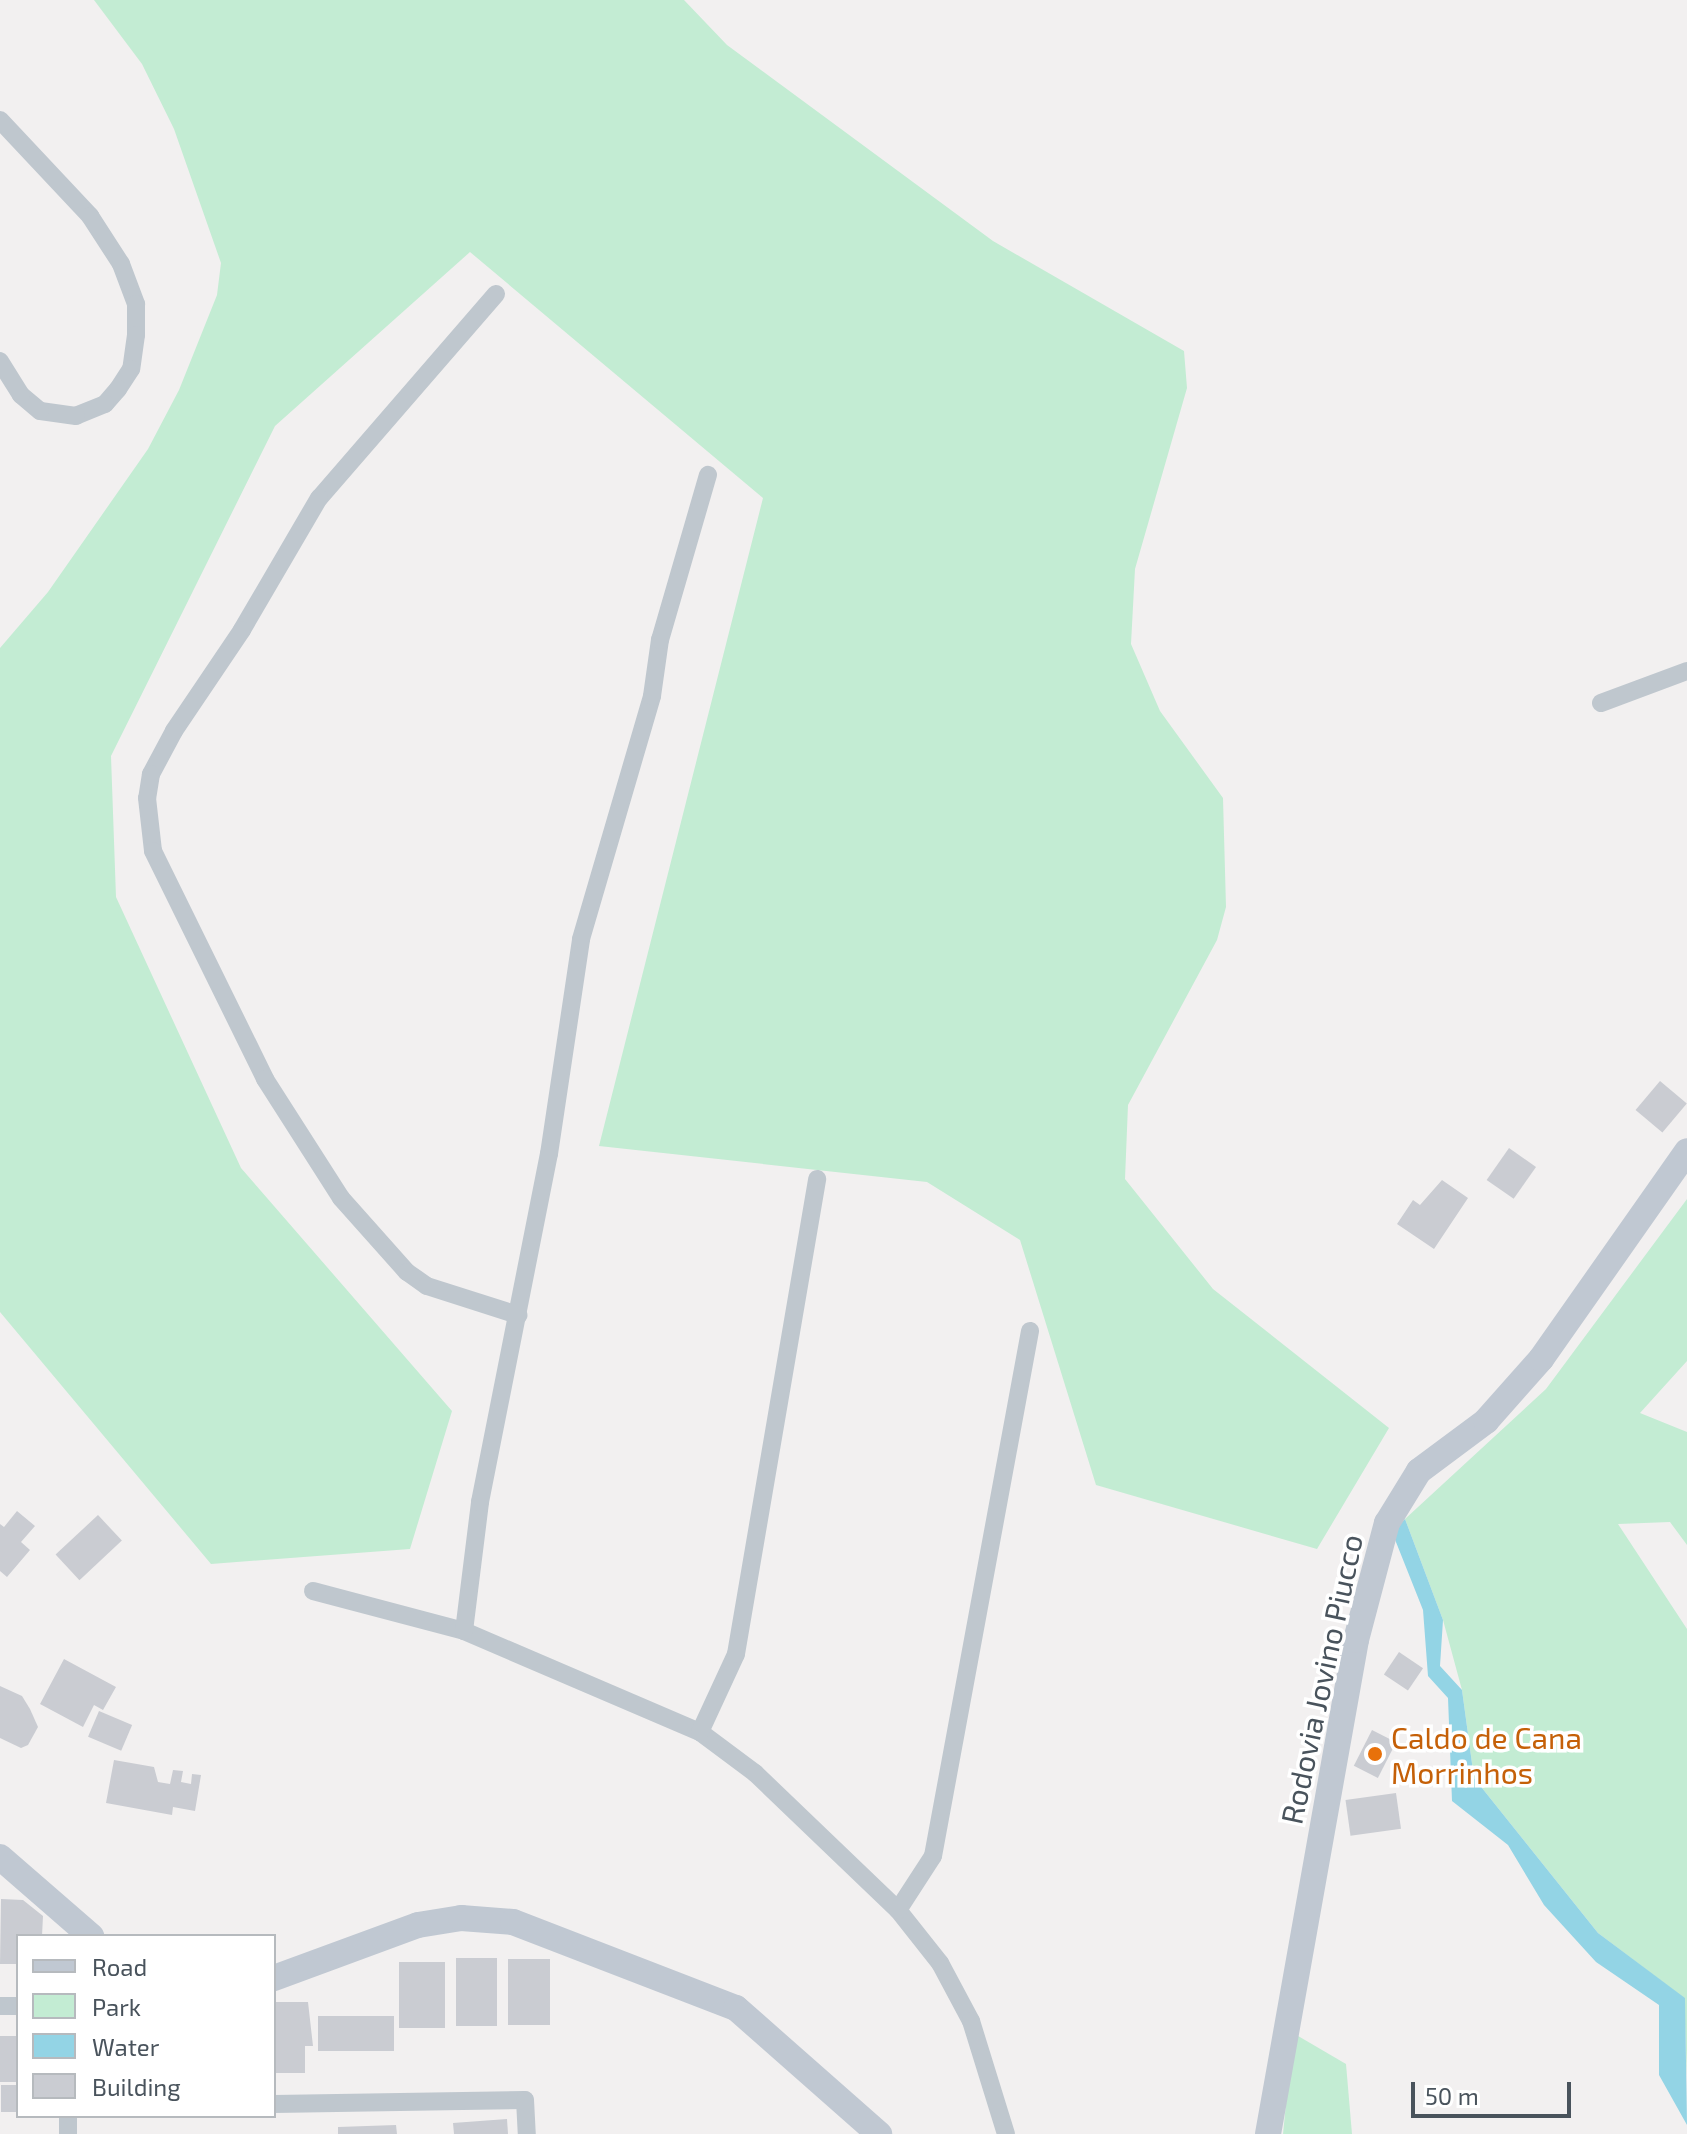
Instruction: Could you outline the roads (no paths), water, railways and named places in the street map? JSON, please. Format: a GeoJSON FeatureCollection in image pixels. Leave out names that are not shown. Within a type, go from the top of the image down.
{"type":"FeatureCollection","features":[{"type":"Feature","properties":{"kind":"main road","name":"Rodovia Jovino Piucco"},"geometry":{"type":"LineString","coordinates":[[1268,2134],[1356,1640],[1387,1523],[1419,1471],[1486,1421],[1541,1359],[1687,1151]]}},
{"type":"Feature","properties":{"kind":"main road"},"geometry":{"type":"LineString","coordinates":[[0,1857],[69,1926]]}},
{"type":"Feature","properties":{"kind":"main road"},"geometry":{"type":"LineString","coordinates":[[276,1977],[426,1923],[461,1918],[513,1922],[736,2008],[879,2134]]}},
{"type":"Feature","properties":{"kind":"street"},"geometry":{"type":"LineString","coordinates":[[0,120],[90,216],[113,252],[136,304],[136,335],[131,369],[118,389],[105,404],[76,416],[40,411],[21,395],[0,361]]}},
{"type":"Feature","properties":{"kind":"street"},"geometry":{"type":"LineString","coordinates":[[496,294],[319,498],[242,630],[174,731],[151,774],[147,798],[153,851],[265,1079],[341,1198],[407,1272],[427,1286],[518,1315]]}},
{"type":"Feature","properties":{"kind":"street"},"geometry":{"type":"LineString","coordinates":[[464,1631],[480,1502],[549,1154],[581,939],[652,696],[660,640],[708,475]]}},
{"type":"Feature","properties":{"kind":"street"},"geometry":{"type":"LineString","coordinates":[[1601,703],[1687,671]]}},
{"type":"Feature","properties":{"kind":"street"},"geometry":{"type":"LineString","coordinates":[[700,1732],[736,1654],[817,1179]]}},
{"type":"Feature","properties":{"kind":"street"},"geometry":{"type":"LineString","coordinates":[[898,1910],[933,1856],[1030,1331]]}},
{"type":"Feature","properties":{"kind":"street"},"geometry":{"type":"LineString","coordinates":[[313,1591],[464,1631],[700,1732],[755,1773],[898,1910],[940,1963],[971,2021],[1006,2134]]}},
{"type":"Feature","properties":{"kind":"street"},"geometry":{"type":"LineString","coordinates":[[276,2104],[525,2100],[527,2134]]}},
{"type":"Feature","properties":{"kind":"water"},"geometry":{"type":"Polygon","coordinates":[[[1405,1519],[1443,1620],[1440,1666],[1462,1690],[1474,1778],[1598,1933],[1685,1998],[1687,2125],[1659,2075],[1659,2005],[1596,1962],[1544,1905],[1508,1845],[1452,1801],[1448,1698],[1428,1676],[1423,1610],[1392,1532],[1405,1519]]]}},
{"type":"Feature","properties":{"kind":"place","name":"Caldo de Cana Morrinhos"},"geometry":{"type":"Point","coordinates":[1375,1754]}}]}
